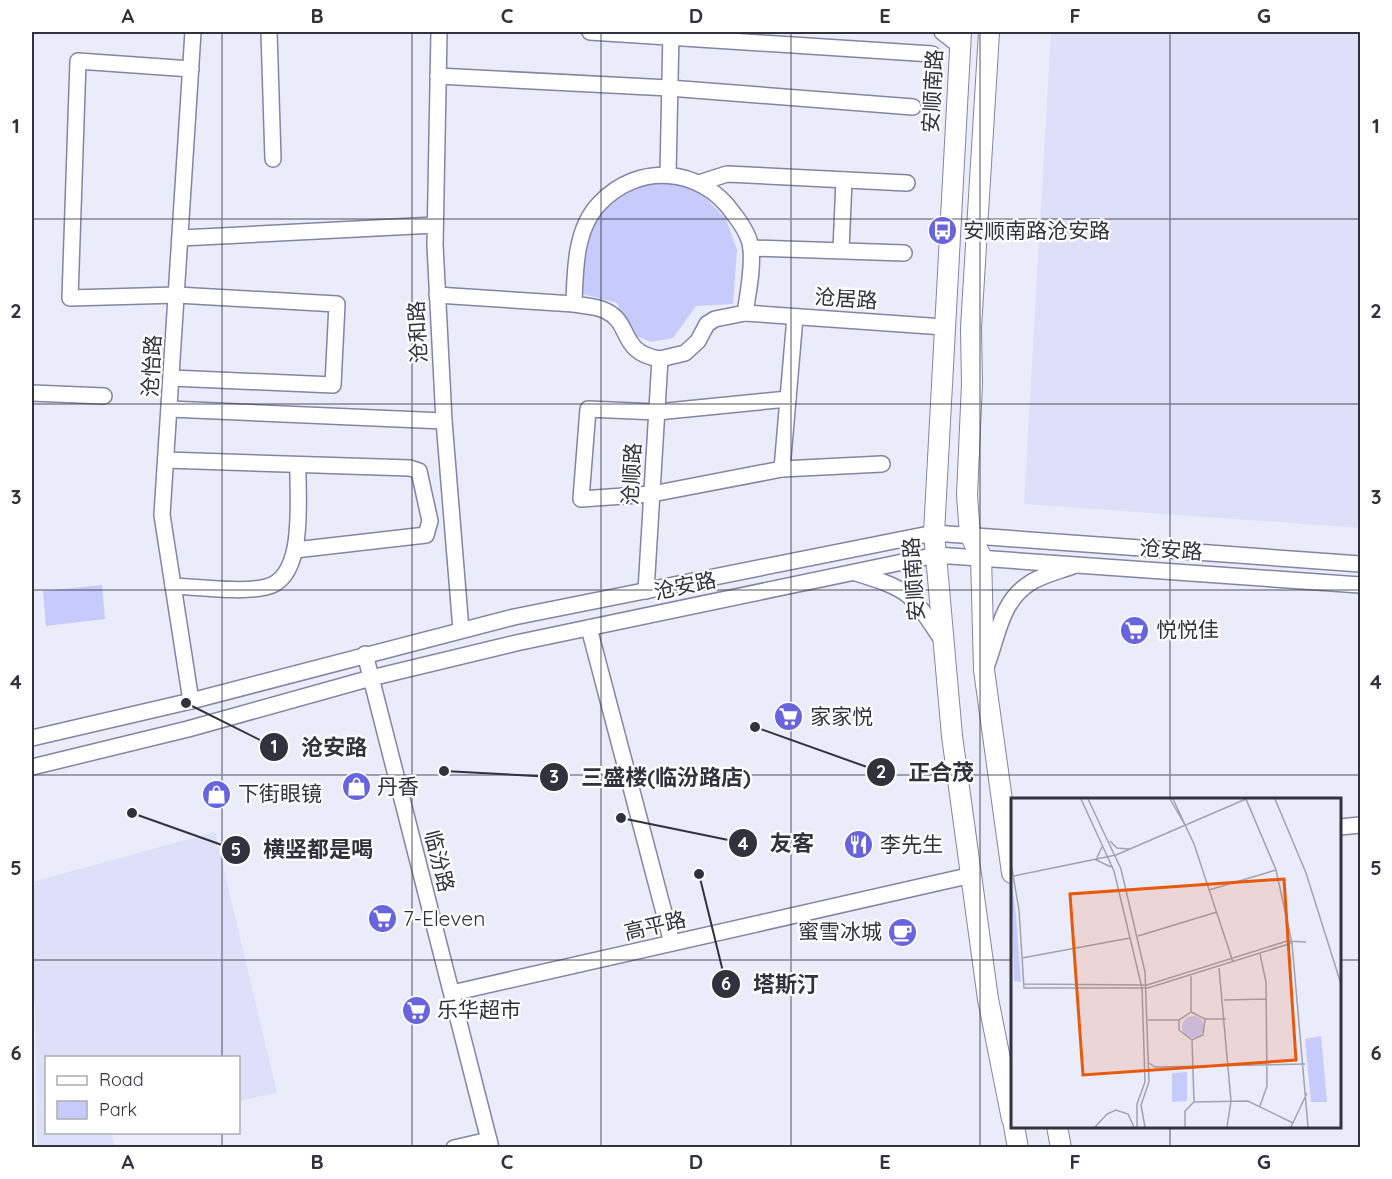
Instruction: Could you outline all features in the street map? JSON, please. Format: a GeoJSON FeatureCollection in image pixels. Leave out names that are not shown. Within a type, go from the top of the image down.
{"type":"FeatureCollection","features":[{"type":"Feature","properties":{"kind":"main road"},"geometry":{"type":"LineString","coordinates":[[989,32],[971,328],[972,384],[967,495],[970,535],[981,556],[984,670],[1011,860]]}},
{"type":"Feature","properties":{"kind":"main road","name":"安顺南路"},"geometry":{"type":"LineString","coordinates":[[960,39],[934,533],[951,736],[988,999],[1011,1114]]}},
{"type":"Feature","properties":{"kind":"main road"},"geometry":{"type":"LineString","coordinates":[[1014,1128],[1018,1148]]}},
{"type":"Feature","properties":{"kind":"main road"},"geometry":{"type":"LineString","coordinates":[[1057,1128],[1061,1148]]}},
{"type":"Feature","properties":{"kind":"street","name":"沧怡路"},"geometry":{"type":"LineString","coordinates":[[191,700],[162,515],[193,32]]}},
{"type":"Feature","properties":{"kind":"street"},"geometry":{"type":"LineString","coordinates":[[269,32],[273,159]]}},
{"type":"Feature","properties":{"kind":"street","name":"沧和路"},"geometry":{"type":"LineString","coordinates":[[439,32],[435,225],[437,295],[444,420],[461,630]]}},
{"type":"Feature","properties":{"kind":"street"},"geometry":{"type":"LineString","coordinates":[[590,32],[671,34],[932,54]]}},
{"type":"Feature","properties":{"kind":"street"},"geometry":{"type":"LineString","coordinates":[[942,32],[960,39]]}},
{"type":"Feature","properties":{"kind":"street"},"geometry":{"type":"LineString","coordinates":[[668,174],[671,34]]}},
{"type":"Feature","properties":{"kind":"street"},"geometry":{"type":"LineString","coordinates":[[172,378],[333,385],[337,304],[177,295],[70,298],[78,62],[191,69]]}},
{"type":"Feature","properties":{"kind":"street"},"geometry":{"type":"LineString","coordinates":[[438,76],[669,88],[913,107]]}},
{"type":"Feature","properties":{"kind":"street"},"geometry":{"type":"LineString","coordinates":[[437,295],[574,304],[606,311],[618,320],[625,337],[636,350],[660,359],[685,353],[698,341],[707,324],[715,319],[745,313],[751,248],[742,224],[725,201],[702,183],[668,174],[644,178],[620,186],[598,204],[585,226],[578,251],[574,304]]}},
{"type":"Feature","properties":{"kind":"street"},"geometry":{"type":"LineString","coordinates":[[702,183],[727,174],[907,183]]}},
{"type":"Feature","properties":{"kind":"street"},"geometry":{"type":"LineString","coordinates":[[841,250],[844,180]]}},
{"type":"Feature","properties":{"kind":"street"},"geometry":{"type":"LineString","coordinates":[[181,238],[435,225]]}},
{"type":"Feature","properties":{"kind":"street"},"geometry":{"type":"LineString","coordinates":[[751,248],[904,254]]}},
{"type":"Feature","properties":{"kind":"street","name":"沧居路"},"geometry":{"type":"LineString","coordinates":[[745,313],[944,327]]}},
{"type":"Feature","properties":{"kind":"street"},"geometry":{"type":"LineString","coordinates":[[782,469],[795,316]]}},
{"type":"Feature","properties":{"kind":"street","name":"沧顺路"},"geometry":{"type":"LineString","coordinates":[[646,591],[660,359]]}},
{"type":"Feature","properties":{"kind":"street"},"geometry":{"type":"LineString","coordinates":[[32,393],[105,396]]}},
{"type":"Feature","properties":{"kind":"street"},"geometry":{"type":"LineString","coordinates":[[788,399],[657,412],[588,409],[581,499],[652,494],[782,469],[882,464]]}},
{"type":"Feature","properties":{"kind":"street"},"geometry":{"type":"LineString","coordinates":[[170,410],[444,420]]}},
{"type":"Feature","properties":{"kind":"street"},"geometry":{"type":"LineString","coordinates":[[166,460],[415,469],[422,476],[430,521],[426,535],[295,550]]}},
{"type":"Feature","properties":{"kind":"street"},"geometry":{"type":"LineString","coordinates":[[174,586],[269,587],[288,573],[295,550],[298,465]]}},
{"type":"Feature","properties":{"kind":"street","name":"沧安路"},"geometry":{"type":"LineString","coordinates":[[32,738],[191,700],[461,630],[934,533],[1360,564]]}},
{"type":"Feature","properties":{"kind":"street","name":"沧安路"},"geometry":{"type":"LineString","coordinates":[[32,767],[188,729],[371,678],[589,628],[936,555],[981,556],[1360,585]]}},
{"type":"Feature","properties":{"kind":"street"},"geometry":{"type":"LineString","coordinates":[[984,670],[995,643],[1001,618],[1016,594],[1031,582],[1076,564]]}},
{"type":"Feature","properties":{"kind":"street"},"geometry":{"type":"LineString","coordinates":[[853,572],[905,591],[917,602],[942,640]]}},
{"type":"Feature","properties":{"kind":"street"},"geometry":{"type":"LineString","coordinates":[[589,628],[672,943]]}},
{"type":"Feature","properties":{"kind":"street","name":"临汾路"},"geometry":{"type":"LineString","coordinates":[[365,654],[490,1144]]}},
{"type":"Feature","properties":{"kind":"street"},"geometry":{"type":"LineString","coordinates":[[1341,827],[1360,825]]}},
{"type":"Feature","properties":{"kind":"street","name":"高平路"},"geometry":{"type":"LineString","coordinates":[[452,993],[972,875]]}},
{"type":"Feature","properties":{"kind":"street"},"geometry":{"type":"LineString","coordinates":[[454,1148],[490,1144]]}},
{"type":"Feature","properties":{"kind":"shaded area"},"geometry":{"type":"Polygon","coordinates":[[[1051,32],[1360,32],[1360,528],[1024,504],[1051,32]]]}},
{"type":"Feature","properties":{"kind":"shaded area"},"geometry":{"type":"Polygon","coordinates":[[[215,832],[277,1093],[240,1101],[240,1056],[45,1056],[45,1134],[111,1134],[115,1147],[37,1147],[35,1005],[32,992],[32,882],[215,832]]]}},
{"type":"Feature","properties":{"kind":"green space"},"geometry":{"type":"Polygon","coordinates":[[[660,178],[696,188],[726,219],[737,250],[733,304],[696,306],[673,338],[651,342],[629,333],[617,303],[583,294],[584,264],[587,236],[597,211],[620,191],[660,178]]]}},
{"type":"Feature","properties":{"kind":"green space"},"geometry":{"type":"Polygon","coordinates":[[[102,585],[105,619],[46,626],[43,591],[102,585]]]}},
{"type":"Feature","properties":{"kind":"place","name":"安顺南路沧安路"},"geometry":{"type":"Point","coordinates":[942,231]}},
{"type":"Feature","properties":{"kind":"place","name":"悦悦佳"},"geometry":{"type":"Point","coordinates":[1135,630]}},
{"type":"Feature","properties":{"kind":"place","name":"沧安路"},"geometry":{"type":"Point","coordinates":[186,703]}},
{"type":"Feature","properties":{"kind":"place","name":"家家悦"},"geometry":{"type":"Point","coordinates":[789,717]}},
{"type":"Feature","properties":{"kind":"place","name":"正合茂"},"geometry":{"type":"Point","coordinates":[755,727]}},
{"type":"Feature","properties":{"kind":"place","name":"三盛楼(临汾路店)"},"geometry":{"type":"Point","coordinates":[444,771]}},
{"type":"Feature","properties":{"kind":"place","name":"丹香"},"geometry":{"type":"Point","coordinates":[356,787]}},
{"type":"Feature","properties":{"kind":"place","name":"下街眼镜"},"geometry":{"type":"Point","coordinates":[217,794]}},
{"type":"Feature","properties":{"kind":"place","name":"横竖都是喝"},"geometry":{"type":"Point","coordinates":[132,813]}},
{"type":"Feature","properties":{"kind":"place","name":"友客"},"geometry":{"type":"Point","coordinates":[621,818]}},
{"type":"Feature","properties":{"kind":"place","name":"李先生"},"geometry":{"type":"Point","coordinates":[859,845]}},
{"type":"Feature","properties":{"kind":"place","name":"塔斯汀"},"geometry":{"type":"Point","coordinates":[699,874]}},
{"type":"Feature","properties":{"kind":"place","name":"7-Eleven"},"geometry":{"type":"Point","coordinates":[382,919]}},
{"type":"Feature","properties":{"kind":"place","name":"蜜雪冰城"},"geometry":{"type":"Point","coordinates":[903,932]}},
{"type":"Feature","properties":{"kind":"place","name":"乐华超市"},"geometry":{"type":"Point","coordinates":[416,1010]}}]}
